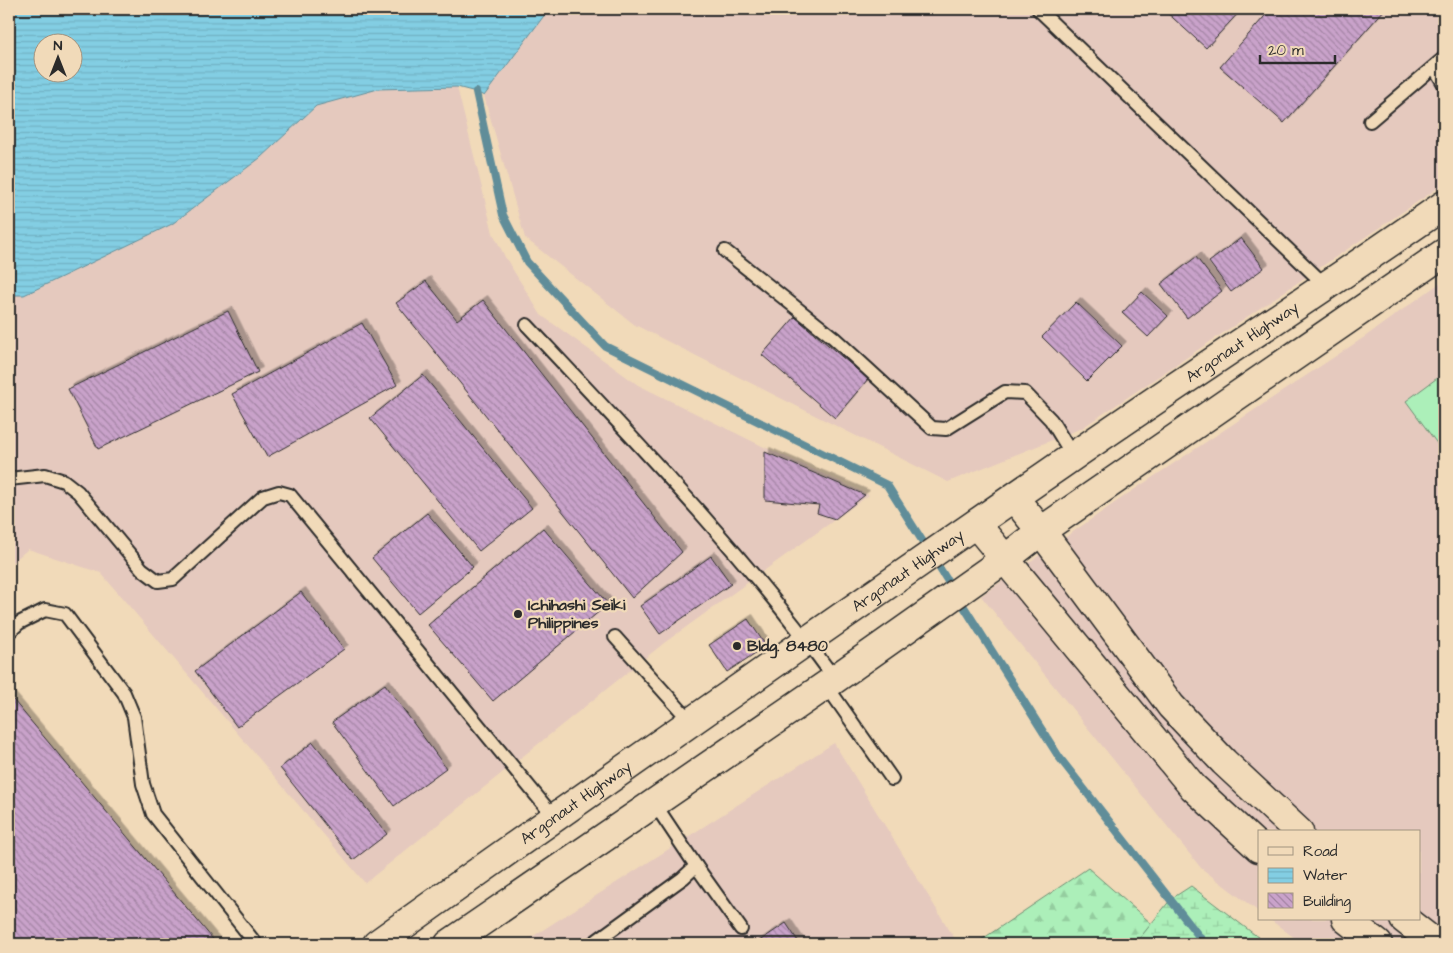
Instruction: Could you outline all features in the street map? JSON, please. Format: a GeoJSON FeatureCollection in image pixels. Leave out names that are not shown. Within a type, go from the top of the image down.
{"type":"FeatureCollection","features":[{"type":"Feature","properties":{"kind":"main road","name":"Argonaut Highway"},"geometry":{"type":"LineString","coordinates":[[378,944],[554,817],[692,723],[807,641],[1074,456],[1327,287],[1444,205]]}},
{"type":"Feature","properties":{"kind":"main road"},"geometry":{"type":"LineString","coordinates":[[449,944],[830,682],[1005,559],[1040,530],[1444,253]]}},
{"type":"Feature","properties":{"kind":"main road"},"geometry":{"type":"LineString","coordinates":[[1014,498],[1040,530],[1170,706],[1224,762],[1297,830]]}},
{"type":"Feature","properties":{"kind":"main road"},"geometry":{"type":"LineString","coordinates":[[976,524],[1193,787],[1258,847]]}},
{"type":"Feature","properties":{"kind":"main road"},"geometry":{"type":"LineString","coordinates":[[1347,920],[1378,944]]}},
{"type":"Feature","properties":{"kind":"main road"},"geometry":{"type":"LineString","coordinates":[[1405,920],[1436,944]]}},
{"type":"Feature","properties":{"kind":"lane"},"geometry":{"type":"LineString","coordinates":[[1038,9],[1327,287]]}},
{"type":"Feature","properties":{"kind":"lane"},"geometry":{"type":"LineString","coordinates":[[1370,121],[1439,62],[1444,84]]}},
{"type":"Feature","properties":{"kind":"lane"},"geometry":{"type":"LineString","coordinates":[[725,251],[834,338],[932,428],[946,429],[1005,392],[1025,393],[1052,420],[1074,456]]}},
{"type":"Feature","properties":{"kind":"lane"},"geometry":{"type":"LineString","coordinates":[[527,325],[659,467],[807,641],[830,682],[892,779]]}},
{"type":"Feature","properties":{"kind":"lane"},"geometry":{"type":"LineString","coordinates":[[9,479],[45,475],[64,481],[78,492],[142,568],[158,582],[174,578],[263,497],[279,492],[290,495],[554,817]]}},
{"type":"Feature","properties":{"kind":"lane"},"geometry":{"type":"LineString","coordinates":[[9,632],[19,623],[45,610],[65,614],[124,693],[134,717],[143,784],[153,814],[249,942]]}},
{"type":"Feature","properties":{"kind":"lane"},"geometry":{"type":"LineString","coordinates":[[615,637],[692,723]]}},
{"type":"Feature","properties":{"kind":"lane"},"geometry":{"type":"LineString","coordinates":[[654,803],[741,929]]}},
{"type":"Feature","properties":{"kind":"lane"},"geometry":{"type":"LineString","coordinates":[[592,944],[683,878],[696,866]]}},
{"type":"Feature","properties":{"kind":"shaded area"},"geometry":{"type":"Polygon","coordinates":[[[549,9],[1444,9],[1444,184],[1082,428],[948,482],[635,325],[525,238],[484,96],[549,9]]]}},
{"type":"Feature","properties":{"kind":"shaded area"},"geometry":{"type":"Polygon","coordinates":[[[457,87],[493,233],[505,257],[541,315],[638,385],[762,446],[869,495],[664,643],[365,883],[101,573],[28,549],[9,565],[9,295],[24,295],[172,224],[260,158],[316,106],[378,89],[457,87]]]}},
{"type":"Feature","properties":{"kind":"shaded area"},"geometry":{"type":"Polygon","coordinates":[[[1444,280],[1444,944],[1303,944],[1270,920],[1420,920],[1420,830],[1258,830],[1258,911],[1201,868],[981,596],[1129,493],[1363,338],[1444,280]]]}},
{"type":"Feature","properties":{"kind":"shaded area"},"geometry":{"type":"Polygon","coordinates":[[[834,743],[958,944],[521,944],[834,743]]]}},
{"type":"Feature","properties":{"kind":"green space"},"geometry":{"type":"Polygon","coordinates":[[[1444,373],[1444,453],[1406,401],[1444,373]]]}},
{"type":"Feature","properties":{"kind":"green space"},"geometry":{"type":"Polygon","coordinates":[[[1088,868],[1152,924],[1135,944],[975,944],[1088,868]]]}},
{"type":"Feature","properties":{"kind":"green space"},"geometry":{"type":"Polygon","coordinates":[[[1191,886],[1267,944],[1135,944],[1171,899],[1191,886]]]}},
{"type":"Feature","properties":{"kind":"water"},"geometry":{"type":"Polygon","coordinates":[[[9,9],[549,9],[484,96],[457,87],[378,89],[316,106],[260,158],[172,224],[24,295],[9,295],[9,9]]]}},
{"type":"Feature","properties":{"kind":"building"},"geometry":{"type":"Polygon","coordinates":[[[1163,9],[1242,9],[1206,48],[1163,9]]]}},
{"type":"Feature","properties":{"kind":"building"},"geometry":{"type":"Polygon","coordinates":[[[1271,9],[1385,9],[1284,123],[1220,67],[1271,9]]]}},
{"type":"Feature","properties":{"kind":"building"},"geometry":{"type":"Polygon","coordinates":[[[1241,238],[1264,268],[1231,292],[1209,262],[1241,238]]]}},
{"type":"Feature","properties":{"kind":"building"},"geometry":{"type":"Polygon","coordinates":[[[1196,257],[1222,291],[1187,318],[1161,284],[1196,257]]]}},
{"type":"Feature","properties":{"kind":"building"},"geometry":{"type":"Polygon","coordinates":[[[426,281],[457,320],[483,300],[682,552],[632,598],[396,303],[426,281]]]}},
{"type":"Feature","properties":{"kind":"building"},"geometry":{"type":"Polygon","coordinates":[[[1142,292],[1168,316],[1148,337],[1122,313],[1142,292]]]}},
{"type":"Feature","properties":{"kind":"building"},"geometry":{"type":"Polygon","coordinates":[[[1076,302],[1122,346],[1087,381],[1042,337],[1076,302]]]}},
{"type":"Feature","properties":{"kind":"building"},"geometry":{"type":"Polygon","coordinates":[[[228,311],[258,372],[98,449],[68,389],[228,311]]]}},
{"type":"Feature","properties":{"kind":"building"},"geometry":{"type":"Polygon","coordinates":[[[795,317],[868,379],[835,418],[762,355],[795,317]]]}},
{"type":"Feature","properties":{"kind":"building"},"geometry":{"type":"Polygon","coordinates":[[[362,323],[397,385],[267,457],[232,394],[362,323]]]}},
{"type":"Feature","properties":{"kind":"building"},"geometry":{"type":"Polygon","coordinates":[[[423,375],[532,508],[479,551],[370,418],[423,375]]]}},
{"type":"Feature","properties":{"kind":"building"},"geometry":{"type":"Polygon","coordinates":[[[765,452],[865,495],[835,519],[817,513],[819,505],[765,500],[765,452]]]}},
{"type":"Feature","properties":{"kind":"building"},"geometry":{"type":"Polygon","coordinates":[[[427,513],[473,567],[418,613],[372,558],[427,513]]]}},
{"type":"Feature","properties":{"kind":"building","name":"Ichihashi Seiki Philippines"},"geometry":{"type":"Polygon","coordinates":[[[543,528],[608,604],[493,701],[428,625],[543,528]]]}},
{"type":"Feature","properties":{"kind":"building"},"geometry":{"type":"Polygon","coordinates":[[[711,556],[731,584],[660,634],[640,606],[711,556]]]}},
{"type":"Feature","properties":{"kind":"building"},"geometry":{"type":"Polygon","coordinates":[[[301,592],[344,649],[237,727],[195,671],[301,592]]]}},
{"type":"Feature","properties":{"kind":"building","name":"Bldg. 8480"},"geometry":{"type":"Polygon","coordinates":[[[748,619],[766,646],[727,672],[709,645],[748,619]]]}},
{"type":"Feature","properties":{"kind":"building"},"geometry":{"type":"Polygon","coordinates":[[[385,684],[446,768],[394,806],[332,722],[385,684]]]}},
{"type":"Feature","properties":{"kind":"building"},"geometry":{"type":"Polygon","coordinates":[[[9,695],[217,944],[9,944],[9,695]]]}},
{"type":"Feature","properties":{"kind":"building"},"geometry":{"type":"Polygon","coordinates":[[[313,742],[387,834],[353,860],[280,768],[313,742]]]}},
{"type":"Feature","properties":{"kind":"building"},"geometry":{"type":"Polygon","coordinates":[[[786,923],[800,944],[755,944],[786,923]]]}},
{"type":"Feature","properties":{"kind":"waterway"},"geometry":{"type":"LineString","coordinates":[[476,92],[503,215],[527,262],[605,346],[887,485],[1059,757],[1205,944]]}},
{"type":"Feature","properties":{"kind":"place","name":"Ichihashi Seiki Philippines"},"geometry":{"type":"Point","coordinates":[518,614]}},
{"type":"Feature","properties":{"kind":"place","name":"Bldg. 8480"},"geometry":{"type":"Point","coordinates":[737,646]}}]}
